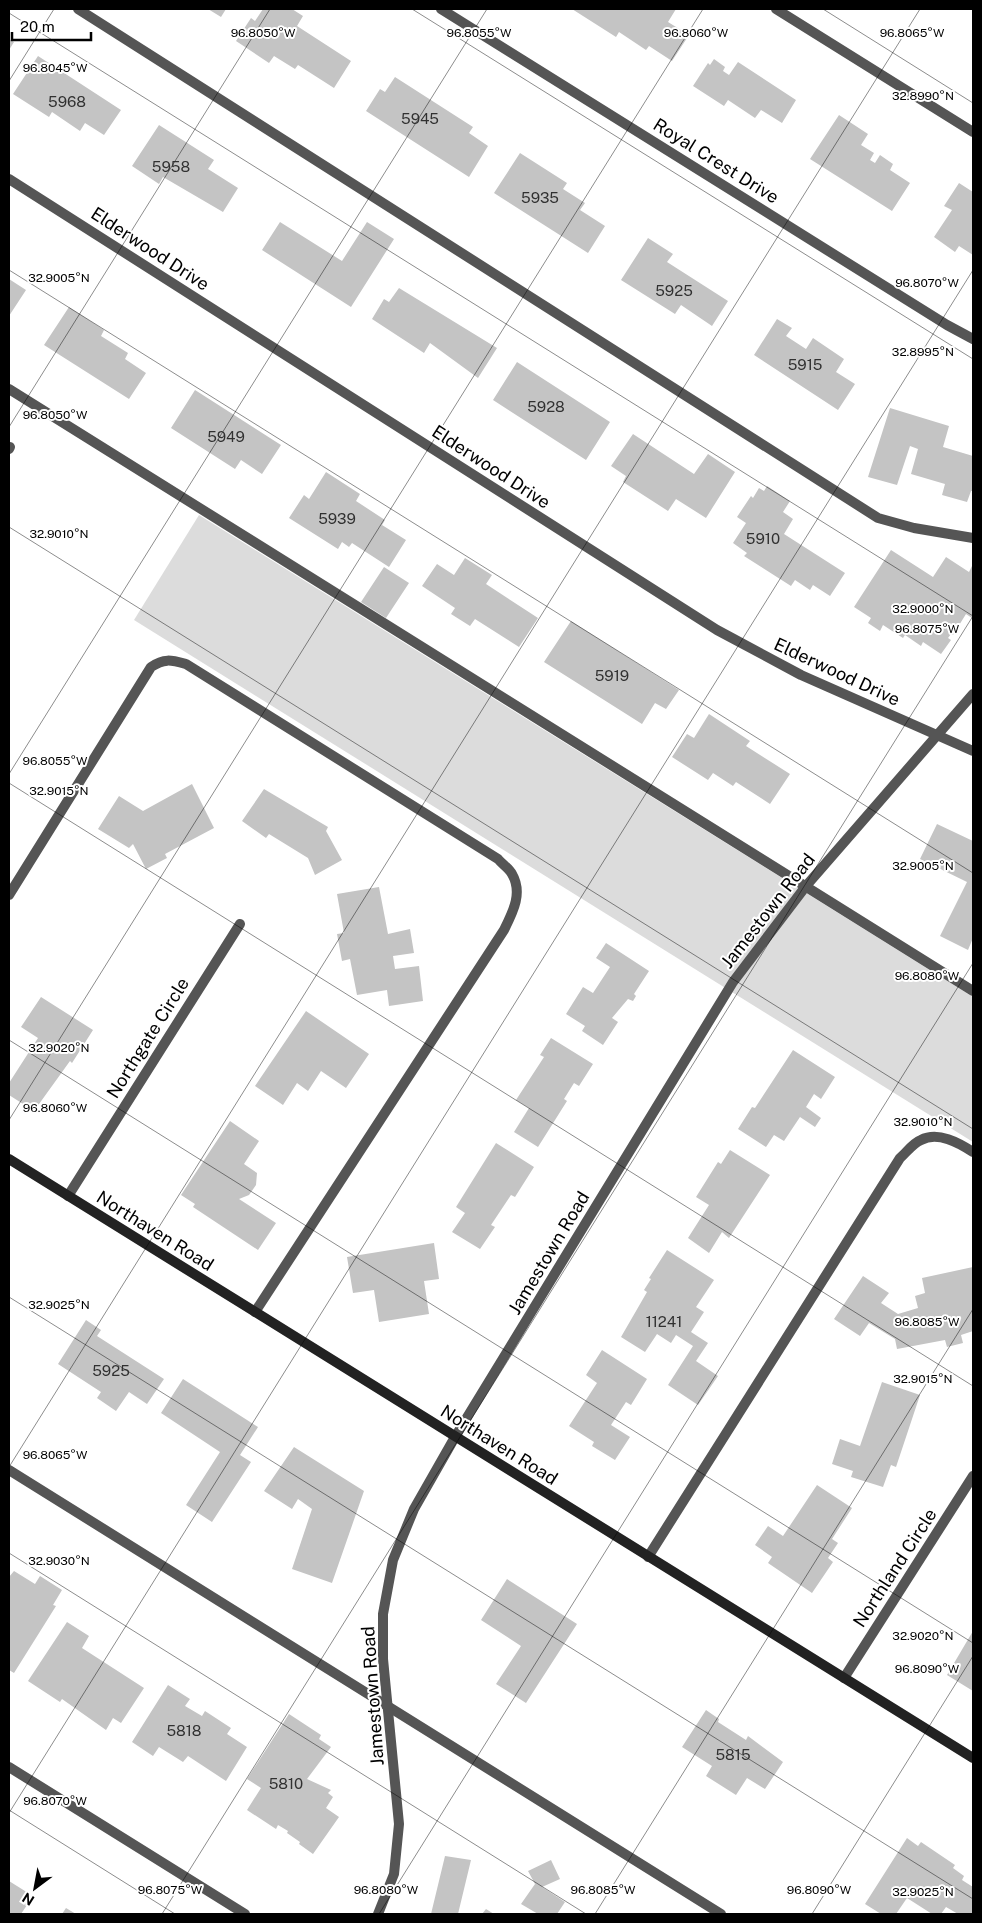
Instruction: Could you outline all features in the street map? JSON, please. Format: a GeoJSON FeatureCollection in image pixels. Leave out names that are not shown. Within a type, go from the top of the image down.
{"type":"FeatureCollection","features":[{"type":"Feature","properties":{"kind":"street"},"geometry":{"type":"LineString","coordinates":[[78,9],[878,518],[914,528],[973,538]]}},
{"type":"Feature","properties":{"kind":"street","name":"Royal Crest Drive"},"geometry":{"type":"LineString","coordinates":[[442,9],[947,325],[973,339]]}},
{"type":"Feature","properties":{"kind":"street"},"geometry":{"type":"LineString","coordinates":[[776,9],[973,132]]}},
{"type":"Feature","properties":{"kind":"street","name":"Elderwood Drive"},"geometry":{"type":"LineString","coordinates":[[9,179],[717,630],[801,675],[973,751]]}},
{"type":"Feature","properties":{"kind":"street"},"geometry":{"type":"LineString","coordinates":[[9,390],[973,991]]}},
{"type":"Feature","properties":{"kind":"street"},"geometry":{"type":"LineString","coordinates":[[9,895],[150,667],[160,660],[174,660],[186,664],[498,859],[512,874],[518,892],[513,911],[504,930],[255,1312]]}},
{"type":"Feature","properties":{"kind":"street","name":"Jamestown Road"},"geometry":{"type":"LineString","coordinates":[[378,1914],[394,1874],[400,1824],[383,1659],[383,1614],[393,1560],[414,1509],[455,1437],[734,982],[806,886],[973,694]]}},
{"type":"Feature","properties":{"kind":"street","name":"Northgate Circle"},"geometry":{"type":"LineString","coordinates":[[68,1196],[240,924]]}},
{"type":"Feature","properties":{"kind":"street"},"geometry":{"type":"LineString","coordinates":[[648,1557],[900,1158],[921,1139],[939,1136],[964,1146],[973,1152]]}},
{"type":"Feature","properties":{"kind":"street","name":"Northaven Road"},"geometry":{"type":"LineString","coordinates":[[9,1158],[973,1758]]}},
{"type":"Feature","properties":{"kind":"street"},"geometry":{"type":"LineString","coordinates":[[9,1470],[721,1914]]}},
{"type":"Feature","properties":{"kind":"street","name":"Northland Circle"},"geometry":{"type":"LineString","coordinates":[[844,1678],[973,1476]]}},
{"type":"Feature","properties":{"kind":"street"},"geometry":{"type":"LineString","coordinates":[[9,1767],[245,1914]]}},
{"type":"Feature","properties":{"kind":"shaded area"},"geometry":{"type":"Polygon","coordinates":[[[199,515],[973,997],[973,1142],[134,620],[199,515]]]}},
{"type":"Feature","properties":{"kind":"building"},"geometry":{"type":"Polygon","coordinates":[[[208,9],[226,9],[221,17],[208,9]]]}},
{"type":"Feature","properties":{"kind":"building"},"geometry":{"type":"Polygon","coordinates":[[[263,9],[292,9],[303,16],[297,26],[351,61],[334,88],[298,65],[295,69],[274,56],[269,63],[236,41],[251,18],[255,21],[263,9]]]}},
{"type":"Feature","properties":{"kind":"building"},"geometry":{"type":"Polygon","coordinates":[[[572,9],[676,9],[668,22],[689,35],[672,61],[649,46],[646,50],[619,32],[616,37],[572,9]]]}},
{"type":"Feature","properties":{"kind":"building"},"geometry":{"type":"Polygon","coordinates":[[[9,39],[14,42],[9,50],[9,39]]]}},
{"type":"Feature","properties":{"kind":"building"},"geometry":{"type":"Polygon","coordinates":[[[38,56],[121,110],[104,135],[85,123],[80,131],[52,112],[49,117],[13,94],[38,56]]]}},
{"type":"Feature","properties":{"kind":"building"},"geometry":{"type":"Polygon","coordinates":[[[714,59],[725,67],[723,71],[729,75],[738,62],[796,100],[782,123],[761,110],[755,118],[728,100],[724,106],[693,86],[708,63],[710,65],[714,59]]]}},
{"type":"Feature","properties":{"kind":"building"},"geometry":{"type":"Polygon","coordinates":[[[395,77],[473,127],[469,133],[488,146],[469,177],[366,111],[380,89],[385,92],[395,77]]]}},
{"type":"Feature","properties":{"kind":"building"},"geometry":{"type":"Polygon","coordinates":[[[839,115],[868,134],[861,145],[874,153],[870,160],[875,163],[880,155],[893,164],[890,170],[910,183],[892,211],[810,159],[839,115]]]}},
{"type":"Feature","properties":{"kind":"building"},"geometry":{"type":"Polygon","coordinates":[[[159,125],[214,160],[208,169],[238,188],[223,212],[163,177],[159,184],[132,166],[159,125]]]}},
{"type":"Feature","properties":{"kind":"building"},"geometry":{"type":"Polygon","coordinates":[[[520,153],[567,183],[563,189],[585,203],[580,210],[605,226],[588,253],[494,193],[520,153]]]}},
{"type":"Feature","properties":{"kind":"building"},"geometry":{"type":"Polygon","coordinates":[[[959,183],[973,192],[973,255],[959,246],[955,252],[934,237],[952,210],[944,206],[959,183]]]}},
{"type":"Feature","properties":{"kind":"building"},"geometry":{"type":"Polygon","coordinates":[[[280,222],[342,261],[367,222],[394,239],[351,307],[262,250],[280,222]]]}},
{"type":"Feature","properties":{"kind":"building"},"geometry":{"type":"Polygon","coordinates":[[[648,238],[673,254],[667,262],[728,301],[712,326],[681,305],[675,314],[621,280],[648,238]]]}},
{"type":"Feature","properties":{"kind":"building"},"geometry":{"type":"Polygon","coordinates":[[[9,279],[26,290],[9,316],[9,279]]]}},
{"type":"Feature","properties":{"kind":"building"},"geometry":{"type":"Polygon","coordinates":[[[399,288],[497,348],[478,378],[430,343],[424,353],[372,319],[384,299],[389,302],[399,288]]]}},
{"type":"Feature","properties":{"kind":"building"},"geometry":{"type":"Polygon","coordinates":[[[69,307],[104,330],[101,336],[128,353],[125,359],[146,373],[129,399],[44,345],[69,307]]]}},
{"type":"Feature","properties":{"kind":"building"},"geometry":{"type":"Polygon","coordinates":[[[777,319],[792,328],[786,336],[806,349],[813,338],[844,359],[836,372],[855,384],[838,410],[754,355],[777,319]]]}},
{"type":"Feature","properties":{"kind":"building"},"geometry":{"type":"Polygon","coordinates":[[[517,362],[610,422],[586,460],[493,400],[517,362]]]}},
{"type":"Feature","properties":{"kind":"building"},"geometry":{"type":"Polygon","coordinates":[[[195,390],[281,445],[262,474],[241,460],[235,469],[171,428],[195,390]]]}},
{"type":"Feature","properties":{"kind":"building"},"geometry":{"type":"Polygon","coordinates":[[[890,408],[949,426],[943,447],[973,456],[973,491],[971,491],[967,502],[942,495],[945,484],[911,474],[918,449],[910,446],[897,485],[868,477],[890,408]]]}},
{"type":"Feature","properties":{"kind":"building"},"geometry":{"type":"Polygon","coordinates":[[[633,434],[694,474],[708,454],[735,472],[706,518],[676,499],[668,511],[623,482],[626,476],[611,466],[633,434]]]}},
{"type":"Feature","properties":{"kind":"building"},"geometry":{"type":"Polygon","coordinates":[[[326,472],[360,494],[356,501],[385,520],[382,525],[406,540],[389,567],[352,543],[349,547],[342,542],[338,549],[289,518],[304,495],[309,499],[326,472]]]}},
{"type":"Feature","properties":{"kind":"building"},"geometry":{"type":"Polygon","coordinates":[[[767,486],[790,501],[783,512],[793,519],[784,534],[845,573],[830,596],[813,585],[810,590],[795,580],[791,586],[744,556],[747,553],[733,543],[746,523],[737,517],[751,496],[753,498],[759,488],[764,491],[767,486]]]}},
{"type":"Feature","properties":{"kind":"building"},"geometry":{"type":"Polygon","coordinates":[[[891,550],[933,577],[946,557],[969,572],[973,564],[973,616],[972,618],[966,614],[953,635],[951,634],[948,638],[951,640],[941,654],[923,642],[921,646],[905,635],[903,638],[883,625],[880,631],[868,623],[871,618],[854,607],[891,550]]]}},
{"type":"Feature","properties":{"kind":"building"},"geometry":{"type":"Polygon","coordinates":[[[465,558],[492,575],[486,584],[538,618],[519,647],[475,619],[470,626],[451,614],[455,608],[422,586],[437,564],[454,575],[465,558]]]}},
{"type":"Feature","properties":{"kind":"building"},"geometry":{"type":"Polygon","coordinates":[[[384,567],[409,583],[386,618],[361,602],[384,567]]]}},
{"type":"Feature","properties":{"kind":"building"},"geometry":{"type":"Polygon","coordinates":[[[571,621],[679,690],[666,709],[655,703],[642,724],[544,662],[571,621]]]}},
{"type":"Feature","properties":{"kind":"building"},"geometry":{"type":"Polygon","coordinates":[[[709,714],[750,741],[746,746],[790,774],[770,804],[736,782],[733,786],[713,773],[708,780],[672,757],[687,734],[694,738],[709,714]]]}},
{"type":"Feature","properties":{"kind":"building"},"geometry":{"type":"Polygon","coordinates":[[[192,784],[214,828],[165,854],[167,858],[146,869],[133,844],[129,848],[98,829],[119,796],[143,811],[192,784]]]}},
{"type":"Feature","properties":{"kind":"building"},"geometry":{"type":"Polygon","coordinates":[[[264,789],[328,827],[326,831],[342,860],[315,875],[308,858],[269,834],[266,838],[242,821],[264,789]]]}},
{"type":"Feature","properties":{"kind":"building"},"geometry":{"type":"Polygon","coordinates":[[[937,824],[973,841],[973,938],[968,950],[940,936],[967,882],[920,859],[937,824]]]}},
{"type":"Feature","properties":{"kind":"building"},"geometry":{"type":"Polygon","coordinates":[[[379,887],[388,934],[410,929],[414,953],[393,956],[395,969],[419,966],[423,1001],[389,1006],[387,990],[357,995],[350,959],[342,961],[337,934],[344,933],[337,894],[379,887]]]}},
{"type":"Feature","properties":{"kind":"building"},"geometry":{"type":"Polygon","coordinates":[[[606,943],[649,971],[634,994],[636,996],[633,1001],[628,999],[612,1018],[618,1022],[603,1045],[582,1031],[585,1026],[566,1014],[583,987],[593,993],[610,967],[596,958],[606,943]]]}},
{"type":"Feature","properties":{"kind":"building"},"geometry":{"type":"Polygon","coordinates":[[[41,997],[93,1030],[72,1063],[70,1061],[34,1111],[9,1095],[9,1083],[38,1038],[21,1027],[41,997]]]}},
{"type":"Feature","properties":{"kind":"building"},"geometry":{"type":"Polygon","coordinates":[[[306,1011],[369,1054],[346,1088],[321,1071],[308,1091],[297,1083],[283,1105],[255,1086],[306,1011]]]}},
{"type":"Feature","properties":{"kind":"building"},"geometry":{"type":"Polygon","coordinates":[[[551,1038],[593,1064],[579,1086],[574,1083],[564,1099],[567,1101],[538,1147],[514,1132],[529,1108],[516,1100],[544,1057],[540,1055],[551,1038]]]}},
{"type":"Feature","properties":{"kind":"building"},"geometry":{"type":"Polygon","coordinates":[[[793,1050],[835,1077],[821,1099],[814,1094],[806,1107],[821,1118],[815,1127],[800,1117],[784,1141],[774,1135],[766,1147],[738,1129],[752,1107],[755,1108],[793,1050]]]}},
{"type":"Feature","properties":{"kind":"building"},"geometry":{"type":"Polygon","coordinates":[[[230,1121],[259,1141],[244,1164],[257,1173],[256,1185],[249,1195],[239,1199],[276,1223],[258,1250],[193,1207],[195,1204],[181,1195],[230,1121]]]}},
{"type":"Feature","properties":{"kind":"building"},"geometry":{"type":"Polygon","coordinates":[[[496,1143],[534,1167],[515,1197],[511,1195],[491,1225],[495,1227],[480,1249],[452,1232],[465,1213],[456,1207],[496,1143]]]}},
{"type":"Feature","properties":{"kind":"building"},"geometry":{"type":"Polygon","coordinates":[[[730,1150],[770,1175],[729,1238],[722,1232],[709,1253],[688,1238],[709,1205],[696,1197],[718,1162],[721,1164],[730,1150]]]}},
{"type":"Feature","properties":{"kind":"building"},"geometry":{"type":"Polygon","coordinates":[[[434,1243],[439,1279],[424,1281],[429,1314],[379,1322],[374,1290],[353,1293],[347,1257],[434,1243]]]}},
{"type":"Feature","properties":{"kind":"building"},"geometry":{"type":"Polygon","coordinates":[[[667,1250],[714,1280],[696,1307],[704,1312],[691,1332],[708,1343],[696,1361],[718,1376],[698,1405],[668,1385],[693,1346],[676,1335],[671,1343],[657,1334],[645,1352],[621,1337],[647,1292],[644,1290],[651,1279],[649,1278],[667,1250]]]}},
{"type":"Feature","properties":{"kind":"building"},"geometry":{"type":"Polygon","coordinates":[[[973,1267],[973,1331],[961,1335],[963,1343],[947,1347],[945,1340],[897,1349],[895,1339],[869,1323],[860,1336],[834,1319],[863,1276],[889,1293],[881,1303],[898,1314],[918,1308],[915,1296],[925,1293],[922,1278],[973,1267]]]}},
{"type":"Feature","properties":{"kind":"building"},"geometry":{"type":"Polygon","coordinates":[[[86,1320],[101,1330],[97,1336],[164,1379],[147,1404],[129,1392],[116,1411],[97,1398],[101,1392],[58,1364],[86,1320]]]}},
{"type":"Feature","properties":{"kind":"building"},"geometry":{"type":"Polygon","coordinates":[[[602,1350],[647,1379],[631,1405],[626,1402],[611,1425],[630,1437],[615,1460],[592,1446],[594,1442],[569,1426],[597,1383],[586,1375],[602,1350]]]}},
{"type":"Feature","properties":{"kind":"building"},"geometry":{"type":"Polygon","coordinates":[[[183,1379],[258,1427],[240,1455],[251,1462],[212,1522],[186,1505],[220,1452],[161,1413],[183,1379]]]}},
{"type":"Feature","properties":{"kind":"building"},"geometry":{"type":"Polygon","coordinates":[[[882,1382],[920,1395],[896,1467],[891,1465],[883,1487],[851,1477],[853,1471],[832,1464],[840,1439],[860,1446],[882,1382]]]}},
{"type":"Feature","properties":{"kind":"building"},"geometry":{"type":"Polygon","coordinates":[[[294,1447],[364,1491],[332,1583],[292,1569],[312,1509],[298,1499],[292,1509],[264,1491],[294,1447]]]}},
{"type":"Feature","properties":{"kind":"building"},"geometry":{"type":"Polygon","coordinates":[[[817,1485],[852,1508],[832,1539],[838,1543],[828,1558],[833,1562],[812,1593],[768,1563],[772,1557],[755,1545],[768,1526],[783,1536],[817,1485]]]}},
{"type":"Feature","properties":{"kind":"building"},"geometry":{"type":"Polygon","coordinates":[[[14,1571],[35,1584],[40,1576],[62,1590],[53,1605],[56,1606],[14,1673],[9,1670],[9,1577],[14,1571]]]}},
{"type":"Feature","properties":{"kind":"building"},"geometry":{"type":"Polygon","coordinates":[[[507,1579],[577,1624],[526,1703],[496,1684],[521,1646],[481,1620],[507,1579]]]}},
{"type":"Feature","properties":{"kind":"building"},"geometry":{"type":"Polygon","coordinates":[[[67,1622],[89,1636],[82,1648],[144,1688],[121,1723],[113,1718],[106,1730],[62,1699],[60,1702],[28,1681],[67,1622]]]}},
{"type":"Feature","properties":{"kind":"building"},"geometry":{"type":"Polygon","coordinates":[[[973,1631],[973,1691],[947,1675],[973,1631]]]}},
{"type":"Feature","properties":{"kind":"building"},"geometry":{"type":"Polygon","coordinates":[[[168,1685],[190,1699],[185,1706],[202,1716],[205,1711],[231,1728],[227,1734],[247,1747],[226,1781],[188,1756],[183,1762],[159,1747],[153,1756],[132,1742],[168,1685]]]}},
{"type":"Feature","properties":{"kind":"building"},"geometry":{"type":"Polygon","coordinates":[[[706,1710],[719,1719],[718,1722],[746,1740],[748,1736],[783,1762],[765,1789],[747,1778],[736,1795],[706,1776],[712,1766],[682,1747],[706,1710]]]}},
{"type":"Feature","properties":{"kind":"building"},"geometry":{"type":"Polygon","coordinates":[[[289,1714],[321,1735],[319,1739],[331,1747],[307,1779],[331,1790],[328,1793],[333,1797],[326,1808],[339,1817],[313,1854],[287,1833],[288,1831],[278,1825],[276,1829],[247,1810],[261,1788],[247,1779],[289,1714]]]}},
{"type":"Feature","properties":{"kind":"building"},"geometry":{"type":"Polygon","coordinates":[[[907,1838],[918,1846],[921,1842],[955,1865],[953,1868],[964,1876],[962,1880],[973,1887],[973,1914],[958,1914],[946,1907],[941,1914],[932,1914],[907,1898],[896,1914],[881,1914],[865,1904],[907,1838]]]}},
{"type":"Feature","properties":{"kind":"building"},"geometry":{"type":"Polygon","coordinates":[[[445,1856],[471,1860],[458,1914],[431,1914],[445,1856]]]}},
{"type":"Feature","properties":{"kind":"building"},"geometry":{"type":"Polygon","coordinates":[[[551,1860],[560,1879],[542,1887],[565,1902],[557,1914],[538,1914],[521,1904],[535,1884],[528,1871],[551,1860]]]}},
{"type":"Feature","properties":{"kind":"building"},"geometry":{"type":"Polygon","coordinates":[[[9,1881],[33,1896],[21,1914],[9,1914],[9,1881]]]}},
{"type":"Feature","properties":{"kind":"building"},"geometry":{"type":"Polygon","coordinates":[[[66,1908],[76,1914],[62,1914],[66,1908]]]}},
{"type":"Feature","properties":{"kind":"building"},"geometry":{"type":"Polygon","coordinates":[[[486,1909],[494,1914],[482,1914],[486,1909]]]}}]}
